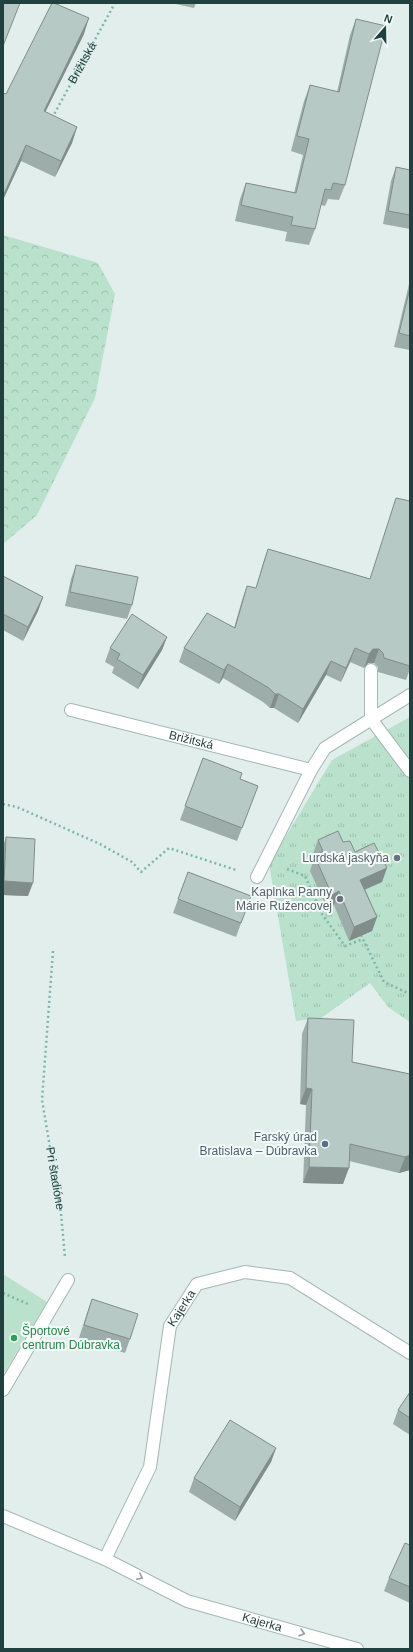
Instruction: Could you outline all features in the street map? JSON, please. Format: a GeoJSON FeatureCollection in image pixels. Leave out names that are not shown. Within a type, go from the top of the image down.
{"type":"FeatureCollection","features":[{"type":"Feature","properties":{"kind":"street"},"geometry":{"type":"LineString","coordinates":[[371,670],[371,719],[410,771]]}},
{"type":"Feature","properties":{"kind":"street"},"geometry":{"type":"LineString","coordinates":[[257,877],[311,770],[325,748],[410,695]]}},
{"type":"Feature","properties":{"kind":"street","name":"Brižitská"},"geometry":{"type":"LineString","coordinates":[[71,710],[311,770]]}},
{"type":"Feature","properties":{"kind":"street","name":"Kajerka"},"geometry":{"type":"LineString","coordinates":[[105,1559],[150,1466],[170,1326],[197,1284],[245,1272],[290,1278],[410,1353]]}},
{"type":"Feature","properties":{"kind":"street"},"geometry":{"type":"LineString","coordinates":[[3,1390],[68,1280]]}},
{"type":"Feature","properties":{"kind":"street","name":"Kajerka"},"geometry":{"type":"LineString","coordinates":[[3,1516],[105,1559],[188,1601],[357,1649]]}},
{"type":"Feature","properties":{"kind":"path","name":"Brižitská"},"geometry":{"type":"LineString","coordinates":[[49,122],[115,3]]}},
{"type":"Feature","properties":{"kind":"path"},"geometry":{"type":"LineString","coordinates":[[3,804],[17,807],[100,844],[132,862],[141,872],[169,848],[257,877],[279,866],[305,876],[322,914],[345,946],[362,939]]}},
{"type":"Feature","properties":{"kind":"path"},"geometry":{"type":"LineString","coordinates":[[361,935],[384,982],[410,994]]}},
{"type":"Feature","properties":{"kind":"path","name":"Pri štadióne"},"geometry":{"type":"LineString","coordinates":[[53,951],[42,1100],[61,1213],[68,1280]]}},
{"type":"Feature","properties":{"kind":"green space"},"geometry":{"type":"Polygon","coordinates":[[[3,235],[98,263],[115,294],[95,398],[37,515],[3,544],[3,235]]]}},
{"type":"Feature","properties":{"kind":"green space"},"geometry":{"type":"Polygon","coordinates":[[[410,717],[410,1022],[388,1007],[370,983],[321,1018],[296,1021],[269,864],[332,760],[410,717]]]}},
{"type":"Feature","properties":{"kind":"green space","name":"Športové centrum Dúbravka"},"geometry":{"type":"Polygon","coordinates":[[[3,1274],[47,1302],[3,1375],[3,1274]]]}},
{"type":"Feature","properties":{"kind":"building"},"geometry":{"type":"Polygon","coordinates":[[[3,3],[20,3],[3,46],[3,3]]]}},
{"type":"Feature","properties":{"kind":"building"},"geometry":{"type":"Polygon","coordinates":[[[52,3],[89,18],[44,111],[77,127],[61,161],[26,145],[3,196],[3,93],[6,94],[52,3]]]}},
{"type":"Feature","properties":{"kind":"building"},"geometry":{"type":"Polygon","coordinates":[[[356,19],[386,26],[345,185],[333,183],[331,190],[325,189],[315,229],[291,225],[293,217],[241,205],[246,183],[296,193],[309,139],[297,136],[310,85],[339,92],[356,19]]]}},
{"type":"Feature","properties":{"kind":"building"},"geometry":{"type":"Polygon","coordinates":[[[396,167],[410,170],[410,215],[388,211],[396,167]]]}},
{"type":"Feature","properties":{"kind":"building"},"geometry":{"type":"Polygon","coordinates":[[[410,288],[410,336],[399,333],[410,288]]]}},
{"type":"Feature","properties":{"kind":"building"},"geometry":{"type":"Polygon","coordinates":[[[396,498],[410,501],[410,666],[384,658],[383,653],[379,649],[373,649],[369,654],[355,648],[346,668],[331,661],[303,709],[279,694],[275,694],[269,688],[228,664],[224,670],[184,648],[207,613],[235,628],[247,586],[256,588],[268,549],[370,579],[396,498]]]}},
{"type":"Feature","properties":{"kind":"building"},"geometry":{"type":"Polygon","coordinates":[[[76,565],[138,577],[132,605],[70,592],[76,565]]]}},
{"type":"Feature","properties":{"kind":"building"},"geometry":{"type":"Polygon","coordinates":[[[3,576],[43,597],[28,627],[3,614],[3,576]]]}},
{"type":"Feature","properties":{"kind":"building"},"geometry":{"type":"Polygon","coordinates":[[[132,614],[167,637],[143,675],[117,659],[120,654],[110,648],[132,614]]]}},
{"type":"Feature","properties":{"kind":"building"},"geometry":{"type":"Polygon","coordinates":[[[203,758],[242,773],[240,779],[258,786],[242,828],[185,806],[203,758]]]}},
{"type":"Feature","properties":{"kind":"building"},"geometry":{"type":"Polygon","coordinates":[[[338,831],[343,842],[350,841],[355,852],[374,843],[387,868],[360,880],[377,917],[354,927],[339,891],[332,895],[315,857],[323,851],[318,840],[338,831]]]}},
{"type":"Feature","properties":{"kind":"building"},"geometry":{"type":"Polygon","coordinates":[[[6,837],[35,839],[33,883],[4,881],[6,837]]]}},
{"type":"Feature","properties":{"kind":"building"},"geometry":{"type":"Polygon","coordinates":[[[188,872],[251,896],[241,923],[178,899],[188,872]]]}},
{"type":"Feature","properties":{"kind":"building"},"geometry":{"type":"Polygon","coordinates":[[[308,1018],[354,1020],[352,1062],[410,1074],[410,1155],[405,1157],[350,1144],[349,1168],[309,1167],[312,1089],[306,1088],[308,1018]]]}},
{"type":"Feature","properties":{"kind":"building"},"geometry":{"type":"Polygon","coordinates":[[[92,1299],[138,1314],[130,1339],[84,1325],[92,1299]]]}},
{"type":"Feature","properties":{"kind":"building"},"geometry":{"type":"Polygon","coordinates":[[[410,1392],[410,1418],[398,1410],[410,1392]]]}},
{"type":"Feature","properties":{"kind":"building"},"geometry":{"type":"Polygon","coordinates":[[[230,1420],[276,1448],[240,1507],[194,1478],[230,1420]]]}},
{"type":"Feature","properties":{"kind":"building"},"geometry":{"type":"Polygon","coordinates":[[[405,1543],[410,1545],[410,1587],[389,1578],[405,1543]]]}},
{"type":"Feature","properties":{"kind":"place","name":"Lurdská jaskyňa"},"geometry":{"type":"Point","coordinates":[397,858]}},
{"type":"Feature","properties":{"kind":"place","name":"Kaplnka Panny Márie Ružencovej"},"geometry":{"type":"Point","coordinates":[340,899]}},
{"type":"Feature","properties":{"kind":"place","name":"Farský úrad Bratislava – Dúbravka"},"geometry":{"type":"Point","coordinates":[325,1144]}},
{"type":"Feature","properties":{"kind":"place","name":"Športové centrum Dúbravka"},"geometry":{"type":"Point","coordinates":[14,1338]}}]}
